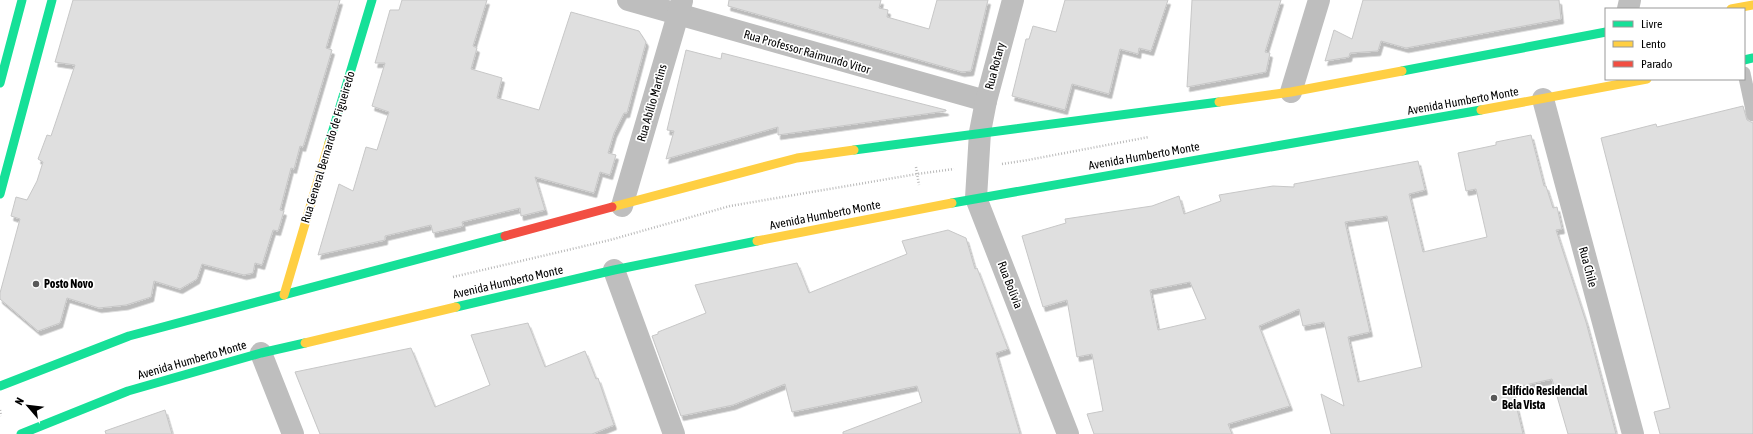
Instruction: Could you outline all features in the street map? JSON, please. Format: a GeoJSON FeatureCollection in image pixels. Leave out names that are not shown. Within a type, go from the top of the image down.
{"type":"FeatureCollection","features":[{"type":"Feature","properties":{"kind":"main road"},"geometry":{"type":"LineString","coordinates":[[0,83],[22,0]]}},
{"type":"Feature","properties":{"kind":"main road"},"geometry":{"type":"LineString","coordinates":[[0,194],[52,0]]}},
{"type":"Feature","properties":{"kind":"main road","name":"Rua General Bernardo de Figueiredo"},"geometry":{"type":"LineString","coordinates":[[284,295],[372,0]]}},
{"type":"Feature","properties":{"kind":"main road"},"geometry":{"type":"LineString","coordinates":[[1736,8],[1753,5]]}},
{"type":"Feature","properties":{"kind":"main road"},"geometry":{"type":"LineString","coordinates":[[0,386],[129,336],[622,206],[797,158],[980,132],[1291,92],[1605,32]]}},
{"type":"Feature","properties":{"kind":"main road","name":"Avenida Humberto Monte"},"geometry":{"type":"LineString","coordinates":[[21,434],[128,391],[261,353],[614,270],[976,198],[1543,99],[1643,80]]}},
{"type":"Feature","properties":{"kind":"street","name":"Rua Professor Raimundo Vitor"},"geometry":{"type":"LineString","coordinates":[[628,0],[680,7],[986,101]]}},
{"type":"Feature","properties":{"kind":"street","name":"Rua Rotary"},"geometry":{"type":"LineString","coordinates":[[980,132],[986,101],[1013,0]]}},
{"type":"Feature","properties":{"kind":"street"},"geometry":{"type":"LineString","coordinates":[[1291,92],[1319,0]]}},
{"type":"Feature","properties":{"kind":"street","name":"Rua Abílio Martins"},"geometry":{"type":"LineString","coordinates":[[622,206],[680,7]]}},
{"type":"Feature","properties":{"kind":"street","name":"Rua Chile"},"geometry":{"type":"LineString","coordinates":[[1543,99],[1633,434]]}},
{"type":"Feature","properties":{"kind":"street","name":"Rua Bolívia"},"geometry":{"type":"LineString","coordinates":[[980,132],[976,198],[1068,434]]}},
{"type":"Feature","properties":{"kind":"street"},"geometry":{"type":"LineString","coordinates":[[614,270],[674,434]]}},
{"type":"Feature","properties":{"kind":"street"},"geometry":{"type":"LineString","coordinates":[[261,353],[293,434]]}},
{"type":"Feature","properties":{"kind":"lane"},"geometry":{"type":"LineString","coordinates":[[1745,78],[1753,115]]}},
{"type":"Feature","properties":{"kind":"path"},"geometry":{"type":"LineString","coordinates":[[1027,168],[1029,153]]}},
{"type":"Feature","properties":{"kind":"path"},"geometry":{"type":"LineString","coordinates":[[915,163],[920,192]]}},
{"type":"Feature","properties":{"kind":"path"},"geometry":{"type":"LineString","coordinates":[[0,410],[1,416]]}},
{"type":"Feature","properties":{"kind":"building"},"geometry":{"type":"Polygon","coordinates":[[[73,0],[340,0],[326,48],[332,50],[303,147],[300,146],[294,169],[291,168],[280,210],[284,211],[278,231],[273,230],[262,265],[255,263],[253,273],[244,275],[202,264],[197,279],[180,289],[154,281],[151,297],[126,305],[99,308],[67,298],[60,323],[38,331],[0,299],[0,293],[20,219],[11,216],[16,197],[27,200],[37,181],[43,162],[38,159],[47,135],[51,136],[75,65],[55,62],[73,0]]]}},
{"type":"Feature","properties":{"kind":"building"},"geometry":{"type":"Polygon","coordinates":[[[402,0],[487,0],[473,46],[477,48],[471,69],[502,78],[497,98],[539,110],[571,12],[639,31],[646,42],[627,113],[624,113],[614,133],[608,153],[616,155],[610,175],[600,172],[594,193],[535,177],[545,210],[521,216],[520,208],[462,222],[463,226],[433,233],[431,225],[385,236],[385,240],[318,255],[339,184],[353,191],[366,147],[377,150],[389,112],[372,106],[385,63],[375,63],[390,10],[399,10],[402,0]]]}},
{"type":"Feature","properties":{"kind":"building"},"geometry":{"type":"Polygon","coordinates":[[[729,0],[881,0],[879,8],[888,10],[887,17],[929,29],[937,0],[988,0],[971,71],[962,72],[728,6],[729,0]]]}},
{"type":"Feature","properties":{"kind":"building"},"geometry":{"type":"Polygon","coordinates":[[[1065,0],[1168,0],[1151,51],[1139,48],[1138,54],[1120,49],[1109,94],[1072,84],[1065,110],[1012,96],[1026,39],[1029,39],[1033,26],[1056,32],[1065,0]]]}},
{"type":"Feature","properties":{"kind":"building"},"geometry":{"type":"Polygon","coordinates":[[[1192,0],[1281,0],[1265,52],[1270,53],[1266,72],[1187,87],[1192,0]]]}},
{"type":"Feature","properties":{"kind":"building"},"geometry":{"type":"Polygon","coordinates":[[[1363,0],[1559,0],[1561,19],[1406,48],[1381,41],[1378,51],[1350,53],[1349,57],[1325,61],[1334,30],[1352,39],[1363,0]]]}},
{"type":"Feature","properties":{"kind":"building"},"geometry":{"type":"Polygon","coordinates":[[[686,50],[721,59],[722,53],[946,111],[778,135],[778,127],[666,159],[674,131],[667,130],[686,50]]]}},
{"type":"Feature","properties":{"kind":"building"},"geometry":{"type":"Polygon","coordinates":[[[1743,106],[1747,120],[1753,123],[1753,434],[1660,434],[1654,412],[1670,408],[1601,138],[1656,124],[1657,127],[1743,106]]]}},
{"type":"Feature","properties":{"kind":"building"},"geometry":{"type":"Polygon","coordinates":[[[1531,135],[1544,186],[1546,186],[1553,208],[1557,207],[1562,229],[1556,230],[1586,322],[1616,434],[1568,434],[1552,379],[1512,388],[1523,434],[1331,434],[1321,394],[1344,406],[1324,322],[1303,326],[1299,309],[1259,326],[1290,406],[1228,424],[1232,434],[1094,434],[1087,414],[1103,411],[1092,354],[1077,357],[1067,300],[1043,307],[1022,236],[1066,223],[1065,219],[1152,206],[1179,196],[1184,214],[1221,201],[1219,195],[1273,186],[1294,187],[1294,184],[1418,161],[1425,190],[1409,194],[1423,252],[1487,237],[1476,189],[1466,191],[1458,153],[1496,145],[1496,142],[1531,135]],[[1387,216],[1345,222],[1370,332],[1348,337],[1358,382],[1422,367],[1387,216]],[[1190,282],[1150,290],[1158,330],[1206,319],[1190,282]]]}},
{"type":"Feature","properties":{"kind":"building"},"geometry":{"type":"Polygon","coordinates":[[[948,230],[966,238],[975,269],[977,268],[1008,349],[996,353],[1020,434],[843,434],[843,432],[922,402],[917,386],[792,412],[785,384],[733,405],[681,416],[652,336],[658,334],[658,332],[706,313],[695,285],[797,263],[809,293],[907,254],[902,241],[948,230]]]}},
{"type":"Feature","properties":{"kind":"building"},"geometry":{"type":"Polygon","coordinates":[[[528,323],[545,367],[585,351],[596,379],[598,378],[614,425],[592,434],[320,434],[295,372],[411,348],[435,407],[490,385],[471,335],[528,323]]]}},
{"type":"Feature","properties":{"kind":"building"},"geometry":{"type":"Polygon","coordinates":[[[165,410],[172,434],[106,434],[105,431],[165,410]]]}},
{"type":"Feature","properties":{"kind":"traffic: fast"},"geometry":{"type":"LineString","coordinates":[[0,83],[22,0]]}},
{"type":"Feature","properties":{"kind":"traffic: fast"},"geometry":{"type":"LineString","coordinates":[[0,194],[52,0]]}},
{"type":"Feature","properties":{"kind":"traffic: fast"},"geometry":{"type":"LineString","coordinates":[[329,143],[372,0]]}},
{"type":"Feature","properties":{"kind":"traffic: fast"},"geometry":{"type":"LineString","coordinates":[[1402,71],[1605,32]]}},
{"type":"Feature","properties":{"kind":"traffic: fast"},"geometry":{"type":"LineString","coordinates":[[1745,60],[1753,58]]}},
{"type":"Feature","properties":{"kind":"traffic: fast"},"geometry":{"type":"LineString","coordinates":[[854,150],[1219,102]]}},
{"type":"Feature","properties":{"kind":"traffic: fast"},"geometry":{"type":"LineString","coordinates":[[952,203],[1481,110]]}},
{"type":"Feature","properties":{"kind":"traffic: fast"},"geometry":{"type":"LineString","coordinates":[[0,386],[129,336],[505,236]]}},
{"type":"Feature","properties":{"kind":"traffic: fast"},"geometry":{"type":"LineString","coordinates":[[456,307],[614,270],[757,241]]}},
{"type":"Feature","properties":{"kind":"traffic: fast"},"geometry":{"type":"LineString","coordinates":[[21,434],[128,391],[261,353],[305,343]]}},
{"type":"Feature","properties":{"kind":"traffic: slow"},"geometry":{"type":"LineString","coordinates":[[1736,8],[1753,5]]}},
{"type":"Feature","properties":{"kind":"traffic: slow"},"geometry":{"type":"LineString","coordinates":[[1219,102],[1291,92],[1402,71]]}},
{"type":"Feature","properties":{"kind":"traffic: slow"},"geometry":{"type":"LineString","coordinates":[[1481,110],[1642,80]]}},
{"type":"Feature","properties":{"kind":"traffic: slow"},"geometry":{"type":"LineString","coordinates":[[284,295],[329,143]]}},
{"type":"Feature","properties":{"kind":"traffic: slow"},"geometry":{"type":"LineString","coordinates":[[612,207],[797,158],[854,150]]}},
{"type":"Feature","properties":{"kind":"traffic: slow"},"geometry":{"type":"LineString","coordinates":[[757,241],[952,203]]}},
{"type":"Feature","properties":{"kind":"traffic: slow"},"geometry":{"type":"LineString","coordinates":[[305,343],[456,307]]}},
{"type":"Feature","properties":{"kind":"traffic: jam"},"geometry":{"type":"LineString","coordinates":[[505,236],[612,207]]}},
{"type":"Feature","properties":{"kind":"place","name":"Posto Novo"},"geometry":{"type":"Point","coordinates":[36,284]}},
{"type":"Feature","properties":{"kind":"place","name":"Edifício Residencial Bela Vista"},"geometry":{"type":"Point","coordinates":[1494,398]}}]}
